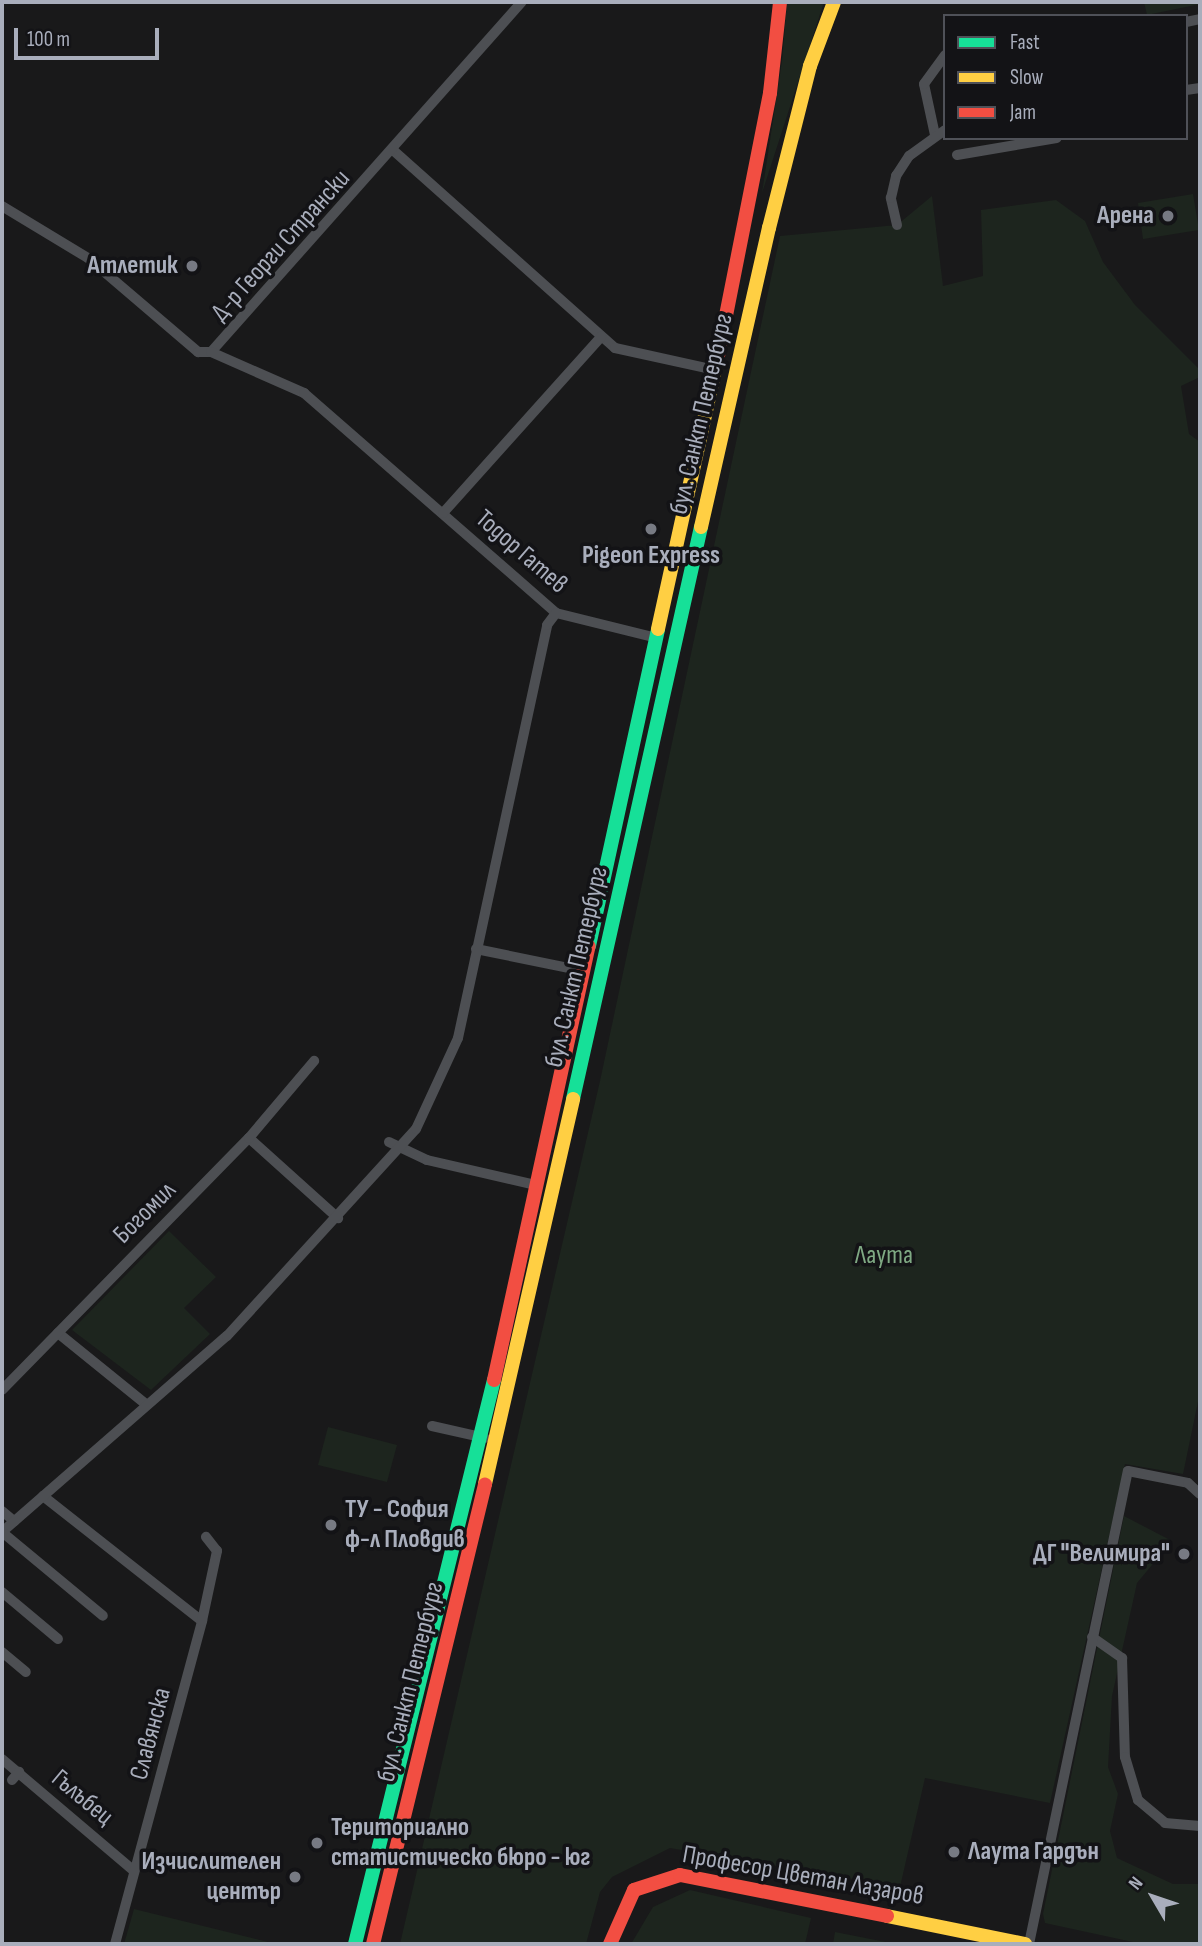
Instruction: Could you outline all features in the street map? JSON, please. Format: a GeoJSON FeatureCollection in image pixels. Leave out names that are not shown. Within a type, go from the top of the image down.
{"type":"FeatureCollection","features":[{"type":"Feature","properties":{"kind":"main road","name":"бул. Санкт Петербург"},"geometry":{"type":"LineString","coordinates":[[355,1944],[488,1438],[536,1185],[715,370],[770,93],[780,2]]}},
{"type":"Feature","properties":{"kind":"main road","name":"бул. Санкт Петербург"},"geometry":{"type":"LineString","coordinates":[[373,1944],[769,228],[834,2]]}},
{"type":"Feature","properties":{"kind":"main road","name":"Професор Цветан Лазаров"},"geometry":{"type":"LineString","coordinates":[[610,1944],[619,1911],[634,1890],[680,1875],[1027,1944]]}},
{"type":"Feature","properties":{"kind":"street","name":"Д-р Георги Странски"},"geometry":{"type":"LineString","coordinates":[[2,206],[88,258],[198,352],[211,352],[394,151],[522,2]]}},
{"type":"Feature","properties":{"kind":"street"},"geometry":{"type":"LineString","coordinates":[[897,225],[891,198],[896,176],[940,133],[924,84],[943,58]]}},
{"type":"Feature","properties":{"kind":"street"},"geometry":{"type":"LineString","coordinates":[[957,155],[1045,140]]}},
{"type":"Feature","properties":{"kind":"street"},"geometry":{"type":"LineString","coordinates":[[394,151],[615,348],[715,370]]}},
{"type":"Feature","properties":{"kind":"street"},"geometry":{"type":"LineString","coordinates":[[443,513],[601,337]]}},
{"type":"Feature","properties":{"kind":"street","name":"Тодор Гатев"},"geometry":{"type":"LineString","coordinates":[[211,352],[304,393],[556,613],[657,638]]}},
{"type":"Feature","properties":{"kind":"street"},"geometry":{"type":"LineString","coordinates":[[103,1616],[2,1532],[227,1336],[338,1218],[416,1129],[458,1038],[547,625],[556,613]]}},
{"type":"Feature","properties":{"kind":"street"},"geometry":{"type":"LineString","coordinates":[[476,949],[583,971]]}},
{"type":"Feature","properties":{"kind":"street","name":"Богомил"},"geometry":{"type":"LineString","coordinates":[[2,1390],[249,1138],[314,1061]]}},
{"type":"Feature","properties":{"kind":"street"},"geometry":{"type":"LineString","coordinates":[[249,1138],[338,1218]]}},
{"type":"Feature","properties":{"kind":"street"},"geometry":{"type":"LineString","coordinates":[[389,1142],[400,1148],[536,1185]]}},
{"type":"Feature","properties":{"kind":"street"},"geometry":{"type":"LineString","coordinates":[[58,1333],[147,1405]]}},
{"type":"Feature","properties":{"kind":"street"},"geometry":{"type":"LineString","coordinates":[[432,1426],[488,1438]]}},
{"type":"Feature","properties":{"kind":"street"},"geometry":{"type":"LineString","coordinates":[[1027,1944],[1128,1471],[1188,1483],[1200,1494]]}},
{"type":"Feature","properties":{"kind":"street"},"geometry":{"type":"LineString","coordinates":[[43,1496],[202,1622]]}},
{"type":"Feature","properties":{"kind":"street"},"geometry":{"type":"LineString","coordinates":[[2,1511],[14,1521]]}},
{"type":"Feature","properties":{"kind":"street","name":"Славянска"},"geometry":{"type":"LineString","coordinates":[[115,1944],[202,1622],[217,1551],[206,1537]]}},
{"type":"Feature","properties":{"kind":"street"},"geometry":{"type":"LineString","coordinates":[[2,1592],[58,1639]]}},
{"type":"Feature","properties":{"kind":"street"},"geometry":{"type":"LineString","coordinates":[[1092,1637],[1122,1658],[1125,1757],[1138,1800],[1166,1823],[1200,1826]]}},
{"type":"Feature","properties":{"kind":"street"},"geometry":{"type":"LineString","coordinates":[[2,1652],[26,1672]]}},
{"type":"Feature","properties":{"kind":"street","name":"Гълъбец"},"geometry":{"type":"LineString","coordinates":[[2,1759],[15,1776],[134,1871]]}},
{"type":"Feature","properties":{"kind":"green space"},"geometry":{"type":"Polygon","coordinates":[[[787,2],[824,2],[762,193],[782,61],[787,2]]]}},
{"type":"Feature","properties":{"kind":"green space"},"geometry":{"type":"Polygon","coordinates":[[[1144,2],[1200,2],[1200,4],[1147,14],[1144,2]]]}},
{"type":"Feature","properties":{"kind":"green space","name":"Арена"},"geometry":{"type":"Polygon","coordinates":[[[1193,194],[1199,230],[1143,239],[1138,203],[1193,194]]]}},
{"type":"Feature","properties":{"kind":"green space","name":"Лаута"},"geometry":{"type":"Polygon","coordinates":[[[932,196],[943,286],[983,276],[981,210],[1056,200],[1085,221],[1103,262],[1135,305],[1200,370],[1200,377],[1181,386],[1189,434],[1200,442],[1200,1392],[1183,1474],[1125,1464],[1050,1803],[925,1778],[900,1887],[670,1848],[612,1877],[600,1892],[586,1944],[400,1944],[600,1081],[780,236],[897,225],[932,196]]]}},
{"type":"Feature","properties":{"kind":"green space"},"geometry":{"type":"Polygon","coordinates":[[[169,1231],[216,1277],[184,1308],[210,1334],[151,1390],[72,1330],[169,1231]]]}},
{"type":"Feature","properties":{"kind":"green space"},"geometry":{"type":"Polygon","coordinates":[[[328,1427],[397,1445],[387,1482],[318,1465],[328,1427]]]}},
{"type":"Feature","properties":{"kind":"green space"},"geometry":{"type":"Polygon","coordinates":[[[1124,1516],[1172,1541],[1137,1583],[1112,1696],[1108,1767],[1118,1794],[1110,1831],[1117,1858],[1173,1884],[1200,1884],[1200,1944],[1142,1944],[1045,1923],[1043,1914],[1124,1516]]]}},
{"type":"Feature","properties":{"kind":"green space"},"geometry":{"type":"Polygon","coordinates":[[[690,1890],[811,1918],[805,1944],[631,1944],[653,1907],[690,1890]]]}},
{"type":"Feature","properties":{"kind":"green space"},"geometry":{"type":"Polygon","coordinates":[[[134,1909],[276,1944],[124,1944],[134,1909]]]}},
{"type":"Feature","properties":{"kind":"green space"},"geometry":{"type":"Polygon","coordinates":[[[835,1932],[896,1944],[833,1944],[835,1932]]]}},
{"type":"Feature","properties":{"kind":"traffic: fast"},"geometry":{"type":"LineString","coordinates":[[573,1099],[701,527]]}},
{"type":"Feature","properties":{"kind":"traffic: fast"},"geometry":{"type":"LineString","coordinates":[[589,946],[658,629]]}},
{"type":"Feature","properties":{"kind":"traffic: fast"},"geometry":{"type":"LineString","coordinates":[[355,1944],[494,1380]]}},
{"type":"Feature","properties":{"kind":"traffic: slow"},"geometry":{"type":"LineString","coordinates":[[701,527],[769,228],[810,66],[834,2]]}},
{"type":"Feature","properties":{"kind":"traffic: slow"},"geometry":{"type":"LineString","coordinates":[[658,629],[717,361]]}},
{"type":"Feature","properties":{"kind":"traffic: slow"},"geometry":{"type":"LineString","coordinates":[[485,1484],[573,1099]]}},
{"type":"Feature","properties":{"kind":"traffic: slow"},"geometry":{"type":"LineString","coordinates":[[887,1916],[1025,1944]]}},
{"type":"Feature","properties":{"kind":"traffic: jam"},"geometry":{"type":"LineString","coordinates":[[717,361],[770,93],[780,2]]}},
{"type":"Feature","properties":{"kind":"traffic: jam"},"geometry":{"type":"LineString","coordinates":[[494,1380],[589,946]]}},
{"type":"Feature","properties":{"kind":"traffic: jam"},"geometry":{"type":"LineString","coordinates":[[373,1944],[485,1484]]}},
{"type":"Feature","properties":{"kind":"traffic: jam"},"geometry":{"type":"LineString","coordinates":[[610,1944],[634,1890],[680,1875],[887,1916]]}},
{"type":"Feature","properties":{"kind":"place","name":"Арена"},"geometry":{"type":"Point","coordinates":[1168,216]}},
{"type":"Feature","properties":{"kind":"place","name":"Атлетик"},"geometry":{"type":"Point","coordinates":[192,266]}},
{"type":"Feature","properties":{"kind":"place","name":"Pigeon Express"},"geometry":{"type":"Point","coordinates":[651,529]}},
{"type":"Feature","properties":{"kind":"place","name":"ТУ - София ф-л Пловдив"},"geometry":{"type":"Point","coordinates":[331,1525]}},
{"type":"Feature","properties":{"kind":"place","name":"ДГ \"Велимира\""},"geometry":{"type":"Point","coordinates":[1184,1554]}},
{"type":"Feature","properties":{"kind":"place","name":"Териториално статистическо бюро - юг"},"geometry":{"type":"Point","coordinates":[317,1843]}},
{"type":"Feature","properties":{"kind":"place","name":"Лаута Гардън"},"geometry":{"type":"Point","coordinates":[954,1852]}},
{"type":"Feature","properties":{"kind":"place","name":"Изчислителен център"},"geometry":{"type":"Point","coordinates":[295,1877]}}]}
